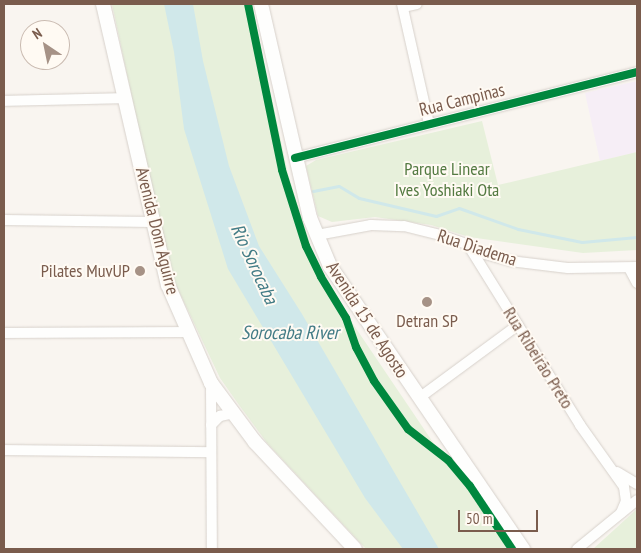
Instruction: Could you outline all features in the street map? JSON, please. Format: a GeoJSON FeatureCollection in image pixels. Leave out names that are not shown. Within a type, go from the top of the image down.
{"type":"FeatureCollection","features":[{"type":"Feature","properties":{"kind":"main road","name":"Avenida Dom Aguirre"},"geometry":{"type":"LineString","coordinates":[[103,4],[168,285],[211,383],[286,476],[356,549]]}},
{"type":"Feature","properties":{"kind":"main road","name":"Avenida 15 de Agosto"},"geometry":{"type":"LineString","coordinates":[[261,4],[295,158],[317,235],[336,276],[523,549]]}},
{"type":"Feature","properties":{"kind":"street"},"geometry":{"type":"LineString","coordinates":[[417,4],[402,5],[429,124]]}},
{"type":"Feature","properties":{"kind":"street","name":"Rua Campinas"},"geometry":{"type":"LineString","coordinates":[[295,158],[637,72]]}},
{"type":"Feature","properties":{"kind":"street"},"geometry":{"type":"LineString","coordinates":[[4,101],[126,98]]}},
{"type":"Feature","properties":{"kind":"street"},"geometry":{"type":"LineString","coordinates":[[4,220],[152,222]]}},
{"type":"Feature","properties":{"kind":"street","name":"Rua Diadema"},"geometry":{"type":"LineString","coordinates":[[317,235],[371,226],[404,226],[469,245],[481,253],[510,261],[568,268],[633,267]]}},
{"type":"Feature","properties":{"kind":"street","name":"Rua Ribeirão Preto"},"geometry":{"type":"LineString","coordinates":[[469,245],[580,425],[612,468],[626,494],[621,513]]}},
{"type":"Feature","properties":{"kind":"street"},"geometry":{"type":"LineString","coordinates":[[633,267],[637,283]]}},
{"type":"Feature","properties":{"kind":"street"},"geometry":{"type":"LineString","coordinates":[[418,398],[518,325]]}},
{"type":"Feature","properties":{"kind":"street"},"geometry":{"type":"LineString","coordinates":[[4,333],[188,332]]}},
{"type":"Feature","properties":{"kind":"street"},"geometry":{"type":"LineString","coordinates":[[211,383],[212,549]]}},
{"type":"Feature","properties":{"kind":"street"},"geometry":{"type":"LineString","coordinates":[[211,425],[220,416],[234,413]]}},
{"type":"Feature","properties":{"kind":"street"},"geometry":{"type":"LineString","coordinates":[[4,450],[211,452]]}},
{"type":"Feature","properties":{"kind":"street","name":"Rua Ribeirão Preto"},"geometry":{"type":"LineString","coordinates":[[612,468],[637,484]]}},
{"type":"Feature","properties":{"kind":"street"},"geometry":{"type":"LineString","coordinates":[[577,549],[637,500]]}},
{"type":"Feature","properties":{"kind":"shaded area"},"geometry":{"type":"Polygon","coordinates":[[[637,81],[637,152],[600,161],[585,93],[637,81]]]}},
{"type":"Feature","properties":{"kind":"green space"},"geometry":{"type":"Polygon","coordinates":[[[112,4],[252,4],[288,174],[314,256],[351,321],[453,472],[473,487],[511,549],[366,549],[267,443],[239,405],[220,378],[175,283],[148,173],[112,4]]]}},
{"type":"Feature","properties":{"kind":"green space","name":"Parque Linear Ives Yoshiaki Ota"},"geometry":{"type":"Polygon","coordinates":[[[482,121],[498,185],[637,152],[637,250],[583,253],[469,237],[431,225],[375,217],[332,222],[318,216],[306,166],[316,160],[482,121]]]}},
{"type":"Feature","properties":{"kind":"green space"},"geometry":{"type":"Polygon","coordinates":[[[637,509],[637,549],[593,549],[637,509]]]}},
{"type":"Feature","properties":{"kind":"water","name":"Sorocaba River"},"geometry":{"type":"Polygon","coordinates":[[[164,4],[193,4],[203,61],[229,166],[259,246],[302,314],[439,549],[403,549],[365,498],[228,269],[184,129],[174,52],[164,4]]]}},
{"type":"Feature","properties":{"kind":"waterway"},"geometry":{"type":"LineString","coordinates":[[313,191],[339,186],[359,198],[436,216],[459,208],[518,229],[582,242],[637,237]]}},
{"type":"Feature","properties":{"kind":"cycle path"},"geometry":{"type":"LineString","coordinates":[[248,4],[282,170],[306,246],[321,277],[346,318],[356,347],[374,381],[408,429],[448,460],[470,486],[512,549]]}},
{"type":"Feature","properties":{"kind":"cycle path"},"geometry":{"type":"LineString","coordinates":[[295,158],[637,72]]}},
{"type":"Feature","properties":{"kind":"place","name":"Pilates MuvUP"},"geometry":{"type":"Point","coordinates":[140,271]}},
{"type":"Feature","properties":{"kind":"place","name":"Detran SP"},"geometry":{"type":"Point","coordinates":[427,302]}},
{"type":"Feature","properties":{"kind":"water label","name":"Rio Sorocaba"},"geometry":{"type":"Point","coordinates":[254,264]}}]}
